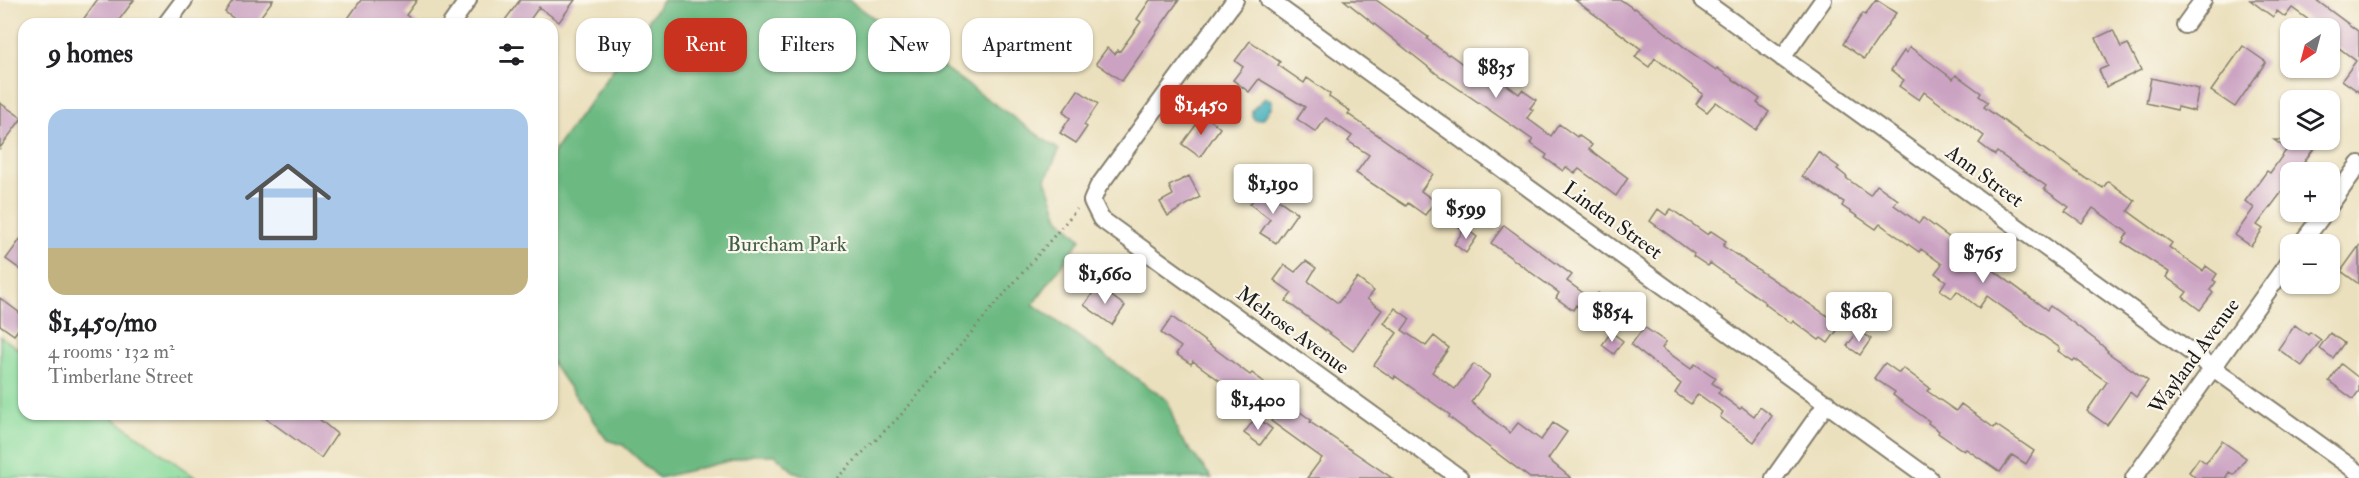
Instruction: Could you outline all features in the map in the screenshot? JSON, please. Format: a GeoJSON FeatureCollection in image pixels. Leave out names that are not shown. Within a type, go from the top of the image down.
{"type":"FeatureCollection","features":[{"type":"Feature","properties":{"kind":"street"},"geometry":{"type":"LineString","coordinates":[[170,18],[184,0]]}},
{"type":"Feature","properties":{"kind":"street"},"geometry":{"type":"LineString","coordinates":[[455,18],[468,0]]}},
{"type":"Feature","properties":{"kind":"street"},"geometry":{"type":"LineString","coordinates":[[1092,201],[1098,187],[1235,0]]}},
{"type":"Feature","properties":{"kind":"street","name":"Linden Street"},"geometry":{"type":"LineString","coordinates":[[1269,0],[1929,478]]}},
{"type":"Feature","properties":{"kind":"street","name":"Ann Street"},"geometry":{"type":"LineString","coordinates":[[1702,0],[2359,472]]}},
{"type":"Feature","properties":{"kind":"street"},"geometry":{"type":"LineString","coordinates":[[1782,58],[1823,0]]}},
{"type":"Feature","properties":{"kind":"street"},"geometry":{"type":"LineString","coordinates":[[2185,25],[2203,0]]}},
{"type":"Feature","properties":{"kind":"street"},"geometry":{"type":"LineString","coordinates":[[2340,191],[2359,164]]}},
{"type":"Feature","properties":{"kind":"street","name":"Melrose Avenue"},"geometry":{"type":"LineString","coordinates":[[1092,201],[1101,219],[1460,478]]}},
{"type":"Feature","properties":{"kind":"street","name":"Wayland Avenue"},"geometry":{"type":"LineString","coordinates":[[2134,478],[2280,274]]}},
{"type":"Feature","properties":{"kind":"street"},"geometry":{"type":"LineString","coordinates":[[1774,478],[1827,403]]}},
{"type":"Feature","properties":{"kind":"path"},"geometry":{"type":"LineString","coordinates":[[837,478],[900,416],[1084,202],[1092,201]]}},
{"type":"Feature","properties":{"kind":"green space","name":"Burcham Park"},"geometry":{"type":"Polygon","coordinates":[[[663,0],[849,0],[874,18],[868,18],[868,72],[950,72],[1059,150],[1046,179],[1059,218],[1081,239],[1033,304],[1168,401],[1179,436],[1212,478],[811,478],[793,471],[775,455],[753,455],[659,478],[623,445],[607,440],[558,371],[558,146],[611,72],[652,72],[652,18],[650,18],[663,0]]]}},
{"type":"Feature","properties":{"kind":"green space"},"geometry":{"type":"Polygon","coordinates":[[[0,336],[18,349],[18,420],[116,420],[196,478],[0,478],[0,336]]]}},
{"type":"Feature","properties":{"kind":"water"},"geometry":{"type":"Polygon","coordinates":[[[1265,98],[1272,100],[1272,106],[1263,119],[1255,120],[1252,110],[1265,98]]]}},
{"type":"Feature","properties":{"kind":"building"},"geometry":{"type":"Polygon","coordinates":[[[97,0],[134,0],[120,18],[84,18],[97,0]]]}},
{"type":"Feature","properties":{"kind":"building"},"geometry":{"type":"Polygon","coordinates":[[[233,0],[273,0],[260,18],[233,18],[225,12],[233,0]]]}},
{"type":"Feature","properties":{"kind":"building"},"geometry":{"type":"Polygon","coordinates":[[[361,0],[417,0],[406,15],[410,18],[348,18],[361,0]]]}},
{"type":"Feature","properties":{"kind":"building"},"geometry":{"type":"Polygon","coordinates":[[[520,0],[575,0],[559,22],[558,18],[554,18],[539,7],[531,18],[506,18],[520,0]]]}},
{"type":"Feature","properties":{"kind":"building"},"geometry":{"type":"Polygon","coordinates":[[[1150,0],[1179,0],[1122,81],[1096,63],[1107,48],[1115,54],[1118,50],[1120,51],[1141,22],[1137,19],[1150,0]]]}},
{"type":"Feature","properties":{"kind":"building"},"geometry":{"type":"Polygon","coordinates":[[[1344,0],[1376,0],[1497,89],[1503,82],[1519,94],[1522,90],[1536,100],[1527,118],[1551,136],[1559,124],[1577,137],[1578,135],[1592,145],[1589,149],[1628,178],[1616,196],[1579,169],[1575,173],[1566,167],[1563,171],[1545,158],[1547,155],[1530,143],[1533,140],[1437,74],[1344,0]]]}},
{"type":"Feature","properties":{"kind":"building"},"geometry":{"type":"Polygon","coordinates":[[[1575,0],[1621,0],[1635,8],[1689,51],[1760,99],[1757,103],[1769,112],[1756,130],[1716,102],[1707,112],[1696,104],[1703,94],[1655,58],[1649,67],[1635,57],[1641,49],[1575,0]]]}},
{"type":"Feature","properties":{"kind":"building"},"geometry":{"type":"Polygon","coordinates":[[[1876,0],[1896,13],[1864,59],[1843,44],[1863,13],[1865,15],[1876,0]]]}},
{"type":"Feature","properties":{"kind":"building"},"geometry":{"type":"Polygon","coordinates":[[[2250,0],[2316,0],[2359,32],[2359,92],[2342,80],[2356,61],[2340,49],[2340,18],[2306,18],[2292,8],[2285,17],[2277,11],[2273,17],[2250,0]]]}},
{"type":"Feature","properties":{"kind":"building"},"geometry":{"type":"Polygon","coordinates":[[[2113,30],[2121,47],[2128,44],[2141,70],[2106,87],[2099,70],[2108,66],[2096,38],[2113,30]]]}},
{"type":"Feature","properties":{"kind":"building"},"geometry":{"type":"Polygon","coordinates":[[[1250,41],[1280,62],[1278,65],[1304,83],[1307,78],[1330,94],[1329,97],[1350,111],[1348,114],[1433,174],[1421,191],[1435,201],[1425,215],[1408,203],[1406,206],[1356,173],[1369,155],[1348,141],[1352,136],[1326,118],[1316,132],[1297,119],[1305,107],[1259,79],[1249,92],[1233,80],[1243,67],[1235,61],[1250,41]]]}},
{"type":"Feature","properties":{"kind":"building"},"geometry":{"type":"Polygon","coordinates":[[[2243,46],[2266,62],[2235,107],[2211,91],[2243,46]]]}},
{"type":"Feature","properties":{"kind":"building"},"geometry":{"type":"Polygon","coordinates":[[[1910,47],[1953,79],[1956,75],[1981,93],[1979,96],[1988,102],[1984,107],[2088,180],[2103,188],[2108,181],[2135,201],[2128,211],[2172,243],[2169,247],[2203,271],[2206,266],[2217,274],[2213,280],[2216,282],[2210,290],[2213,293],[2200,310],[2183,297],[2187,292],[2166,277],[2169,272],[2122,242],[2128,233],[2093,208],[2082,223],[2065,211],[2069,207],[2044,189],[2046,186],[1997,152],[1995,155],[1979,143],[1984,136],[1924,92],[1919,100],[1899,86],[1904,80],[1891,70],[1904,51],[1906,53],[1910,47]]]}},
{"type":"Feature","properties":{"kind":"building"},"geometry":{"type":"Polygon","coordinates":[[[2151,78],[2199,89],[2194,111],[2178,107],[2177,110],[2146,103],[2151,78]]]}},
{"type":"Feature","properties":{"kind":"building"},"geometry":{"type":"Polygon","coordinates":[[[1078,90],[1098,104],[1084,125],[1087,127],[1076,143],[1060,133],[1070,118],[1063,112],[1078,90]]]}},
{"type":"Feature","properties":{"kind":"building"},"geometry":{"type":"Polygon","coordinates":[[[0,103],[18,115],[18,123],[0,148],[0,103]]]}},
{"type":"Feature","properties":{"kind":"building"},"geometry":{"type":"Polygon","coordinates":[[[1204,114],[1220,128],[1200,157],[1182,144],[1204,114]]]}},
{"type":"Feature","properties":{"kind":"building"},"geometry":{"type":"Polygon","coordinates":[[[2286,150],[2313,150],[2304,162],[2280,162],[2280,194],[2257,225],[2263,229],[2251,246],[2235,235],[2254,208],[2245,201],[2267,171],[2270,173],[2286,150]]]}},
{"type":"Feature","properties":{"kind":"building"},"geometry":{"type":"Polygon","coordinates":[[[1818,152],[1839,167],[1837,169],[1846,178],[1870,195],[1877,185],[1898,200],[1894,205],[1919,223],[1923,218],[2047,310],[2050,306],[2097,341],[2107,352],[2148,381],[2136,397],[2130,392],[2107,425],[2087,411],[2107,382],[2075,359],[2073,361],[2058,351],[2060,348],[1987,296],[1979,308],[1957,291],[1952,298],[1940,290],[1946,281],[1935,273],[1942,264],[1921,249],[1919,252],[1880,224],[1876,229],[1842,206],[1844,202],[1802,176],[1818,152]]]}},
{"type":"Feature","properties":{"kind":"building"},"geometry":{"type":"Polygon","coordinates":[[[1189,176],[1200,197],[1168,216],[1160,202],[1173,195],[1169,186],[1189,176]]]}},
{"type":"Feature","properties":{"kind":"building"},"geometry":{"type":"Polygon","coordinates":[[[1262,188],[1297,213],[1276,243],[1260,233],[1270,219],[1250,204],[1262,188]]]}},
{"type":"Feature","properties":{"kind":"building"},"geometry":{"type":"Polygon","coordinates":[[[1456,192],[1478,208],[1462,229],[1440,213],[1456,192]]]}},
{"type":"Feature","properties":{"kind":"building"},"geometry":{"type":"Polygon","coordinates":[[[1658,209],[1666,215],[1671,209],[1708,235],[1711,231],[1726,241],[1723,246],[1841,325],[1828,343],[1821,338],[1819,340],[1793,321],[1791,323],[1710,263],[1708,266],[1693,256],[1694,254],[1650,221],[1658,209]]]}},
{"type":"Feature","properties":{"kind":"building"},"geometry":{"type":"Polygon","coordinates":[[[1504,225],[1572,275],[1567,281],[1593,300],[1598,293],[1620,309],[1606,327],[1576,305],[1573,310],[1556,298],[1559,293],[1491,243],[1504,225]]]}},
{"type":"Feature","properties":{"kind":"building"},"geometry":{"type":"Polygon","coordinates":[[[1465,228],[1477,237],[1466,253],[1454,244],[1465,228]]]}},
{"type":"Feature","properties":{"kind":"building"},"geometry":{"type":"Polygon","coordinates":[[[18,242],[18,268],[6,259],[18,242]]]}},
{"type":"Feature","properties":{"kind":"building"},"geometry":{"type":"Polygon","coordinates":[[[2359,246],[2359,284],[2341,271],[2359,246]]]}},
{"type":"Feature","properties":{"kind":"building"},"geometry":{"type":"Polygon","coordinates":[[[1306,261],[1316,268],[1308,281],[1338,303],[1357,278],[1374,291],[1367,299],[1382,310],[1353,351],[1286,301],[1292,293],[1274,280],[1285,265],[1295,272],[1306,261]]]}},
{"type":"Feature","properties":{"kind":"building"},"geometry":{"type":"Polygon","coordinates":[[[1098,286],[1125,306],[1112,325],[1084,305],[1098,286]]]}},
{"type":"Feature","properties":{"kind":"building"},"geometry":{"type":"Polygon","coordinates":[[[0,298],[18,312],[18,330],[14,335],[0,325],[0,298]]]}},
{"type":"Feature","properties":{"kind":"building"},"geometry":{"type":"Polygon","coordinates":[[[1395,308],[1410,319],[1402,330],[1426,346],[1434,336],[1449,348],[1432,372],[1455,389],[1474,364],[1490,376],[1471,402],[1510,433],[1518,423],[1541,440],[1553,423],[1567,432],[1548,459],[1571,478],[1530,478],[1449,417],[1450,415],[1395,376],[1394,379],[1374,365],[1397,333],[1384,323],[1395,308]]]}},
{"type":"Feature","properties":{"kind":"building"},"geometry":{"type":"Polygon","coordinates":[[[1172,317],[1250,375],[1252,373],[1264,382],[1249,402],[1193,361],[1191,364],[1176,354],[1181,347],[1161,333],[1172,317]]]}},
{"type":"Feature","properties":{"kind":"building"},"geometry":{"type":"Polygon","coordinates":[[[2295,325],[2308,335],[2310,332],[2321,340],[2302,366],[2278,349],[2295,325]]]}},
{"type":"Feature","properties":{"kind":"building"},"geometry":{"type":"Polygon","coordinates":[[[1644,327],[1666,342],[1662,348],[1691,369],[1695,364],[1716,378],[1712,383],[1721,389],[1718,393],[1740,409],[1742,407],[1754,416],[1760,407],[1772,416],[1754,442],[1720,417],[1723,412],[1698,394],[1691,404],[1675,393],[1681,384],[1631,345],[1644,327]]]}},
{"type":"Feature","properties":{"kind":"building"},"geometry":{"type":"Polygon","coordinates":[[[1859,330],[1871,339],[1860,355],[1847,346],[1859,330]]]}},
{"type":"Feature","properties":{"kind":"building"},"geometry":{"type":"Polygon","coordinates":[[[1611,332],[1623,341],[1614,354],[1602,345],[1611,332]]]}},
{"type":"Feature","properties":{"kind":"building"},"geometry":{"type":"Polygon","coordinates":[[[2330,333],[2344,343],[2333,358],[2319,348],[2330,333]]]}},
{"type":"Feature","properties":{"kind":"building"},"geometry":{"type":"Polygon","coordinates":[[[1885,363],[1899,373],[1903,368],[1930,388],[1927,391],[1956,411],[1961,404],[1994,428],[1996,425],[2034,451],[2026,464],[2012,455],[2000,472],[1938,433],[1939,431],[1928,423],[1929,421],[1893,395],[1895,392],[1874,378],[1885,363]]]}},
{"type":"Feature","properties":{"kind":"building"},"geometry":{"type":"Polygon","coordinates":[[[2341,364],[2359,378],[2359,391],[2353,399],[2329,381],[2341,364]]]}},
{"type":"Feature","properties":{"kind":"building"},"geometry":{"type":"Polygon","coordinates":[[[1285,401],[1311,420],[1310,422],[1392,478],[1307,478],[1322,458],[1271,421],[1285,401]]]}},
{"type":"Feature","properties":{"kind":"building"},"geometry":{"type":"Polygon","coordinates":[[[1256,417],[1272,429],[1260,445],[1244,433],[1256,417]]]}},
{"type":"Feature","properties":{"kind":"building"},"geometry":{"type":"Polygon","coordinates":[[[268,420],[320,420],[337,434],[321,458],[268,420]]]}},
{"type":"Feature","properties":{"kind":"building"},"geometry":{"type":"Polygon","coordinates":[[[2222,441],[2246,458],[2234,475],[2229,472],[2226,477],[2228,478],[2196,478],[2189,472],[2199,458],[2206,463],[2222,441]]]}}]}
